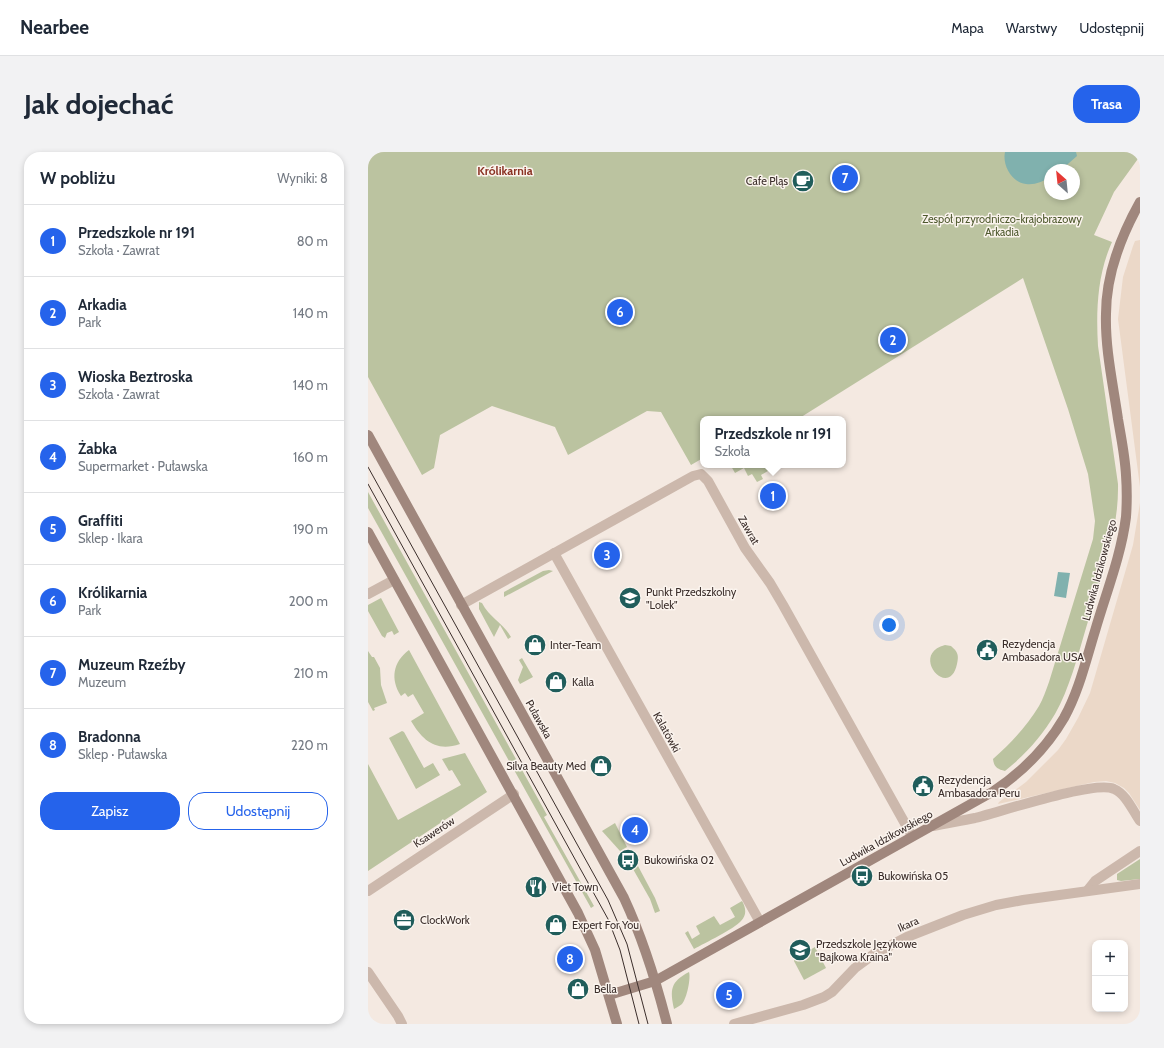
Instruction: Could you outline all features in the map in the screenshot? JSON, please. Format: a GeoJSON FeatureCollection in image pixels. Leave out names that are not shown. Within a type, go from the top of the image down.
{"type":"FeatureCollection","features":[{"type":"Feature","properties":{"kind":"main road","name":"Ludwika Idzikowskiego"},"geometry":{"type":"LineString","coordinates":[[608,995],[655,981],[994,791],[1014,777],[1042,749],[1059,726],[1069,708],[1079,684],[1120,546],[1126,516],[1126,473],[1108,356],[1106,314],[1107,292],[1120,242],[1140,202]]}},
{"type":"Feature","properties":{"kind":"main road","name":"Puławska"},"geometry":{"type":"LineString","coordinates":[[368,435],[624,898],[638,929],[655,981],[666,1024]]}},
{"type":"Feature","properties":{"kind":"main road"},"geometry":{"type":"LineString","coordinates":[[368,532],[578,912],[595,950],[617,1024]]}},
{"type":"Feature","properties":{"kind":"street","name":"Zawrat"},"geometry":{"type":"LineString","coordinates":[[461,605],[697,474],[701,474],[704,476],[745,548],[780,599],[912,836]]}},
{"type":"Feature","properties":{"kind":"street","name":"Kalatówki"},"geometry":{"type":"LineString","coordinates":[[554,553],[760,922]]}},
{"type":"Feature","properties":{"kind":"street"},"geometry":{"type":"LineString","coordinates":[[368,594],[394,580]]}},
{"type":"Feature","properties":{"kind":"street"},"geometry":{"type":"LineString","coordinates":[[931,826],[969,819],[1067,793],[1107,786],[1120,794],[1140,821]]}},
{"type":"Feature","properties":{"kind":"street","name":"Ksawerów"},"geometry":{"type":"LineString","coordinates":[[368,891],[514,794]]}},
{"type":"Feature","properties":{"kind":"street"},"geometry":{"type":"LineString","coordinates":[[1087,891],[1095,881],[1140,851]]}},
{"type":"Feature","properties":{"kind":"street","name":"Ikara"},"geometry":{"type":"LineString","coordinates":[[734,1024],[803,1005],[824,997],[832,992],[868,958],[890,945],[942,922],[996,905],[1140,884]]}},
{"type":"Feature","properties":{"kind":"street"},"geometry":{"type":"LineString","coordinates":[[368,972],[402,1024]]}},
{"type":"Feature","properties":{"kind":"green space","name":"Królikarnia"},"geometry":{"type":"Polygon","coordinates":[[[368,152],[1140,152],[1140,156],[1114,192],[1094,235],[1112,242],[1100,280],[1097,320],[1098,346],[1118,484],[1112,539],[1103,575],[1069,683],[1060,705],[1039,737],[1026,752],[1005,771],[996,767],[993,759],[1024,727],[1039,706],[1043,697],[1093,539],[1095,521],[1088,474],[1068,409],[1023,278],[803,416],[700,416],[700,460],[691,465],[661,412],[647,411],[568,455],[555,427],[492,406],[440,435],[434,468],[422,475],[368,377],[368,152]]]}},
{"type":"Feature","properties":{"kind":"green space"},"geometry":{"type":"Polygon","coordinates":[[[732,468],[744,468],[735,473],[732,468]]]}},
{"type":"Feature","properties":{"kind":"green space"},"geometry":{"type":"Polygon","coordinates":[[[744,468],[773,468],[761,475],[763,479],[757,482],[752,474],[748,476],[744,468]]]}},
{"type":"Feature","properties":{"kind":"green space"},"geometry":{"type":"Polygon","coordinates":[[[368,492],[547,815],[544,817],[594,906],[591,908],[368,508],[368,492]]]}},
{"type":"Feature","properties":{"kind":"green space"},"geometry":{"type":"Polygon","coordinates":[[[543,571],[553,571],[504,597],[504,592],[543,571]]]}},
{"type":"Feature","properties":{"kind":"green space"},"geometry":{"type":"Polygon","coordinates":[[[381,598],[399,632],[394,635],[392,631],[387,633],[385,638],[382,636],[368,611],[368,605],[381,598]]]}},
{"type":"Feature","properties":{"kind":"green space"},"geometry":{"type":"Polygon","coordinates":[[[479,602],[482,603],[488,612],[508,632],[511,637],[508,639],[500,625],[494,637],[479,609],[479,602]]]}},
{"type":"Feature","properties":{"kind":"green space"},"geometry":{"type":"Polygon","coordinates":[[[945,645],[951,646],[957,652],[958,656],[953,674],[947,678],[940,677],[934,672],[931,665],[931,657],[935,650],[945,645]]]}},
{"type":"Feature","properties":{"kind":"green space"},"geometry":{"type":"Polygon","coordinates":[[[409,650],[460,744],[444,747],[437,746],[425,739],[411,721],[424,713],[413,694],[408,697],[405,693],[401,696],[394,677],[399,660],[409,650]]]}},
{"type":"Feature","properties":{"kind":"green space"},"geometry":{"type":"Polygon","coordinates":[[[368,651],[372,657],[374,657],[380,668],[381,685],[387,703],[374,708],[375,710],[373,711],[368,702],[368,651]]]}},
{"type":"Feature","properties":{"kind":"green space"},"geometry":{"type":"Polygon","coordinates":[[[522,658],[533,677],[520,684],[518,680],[523,667],[519,660],[522,658]]]}},
{"type":"Feature","properties":{"kind":"green space"},"geometry":{"type":"Polygon","coordinates":[[[402,731],[404,732],[424,768],[433,763],[440,775],[416,789],[389,738],[402,731]]]}},
{"type":"Feature","properties":{"kind":"green space"},"geometry":{"type":"Polygon","coordinates":[[[465,753],[487,792],[368,871],[368,764],[398,820],[461,785],[452,770],[449,771],[442,759],[465,753]]]}},
{"type":"Feature","properties":{"kind":"green space"},"geometry":{"type":"Polygon","coordinates":[[[615,823],[627,847],[620,851],[602,831],[615,823]]]}},
{"type":"Feature","properties":{"kind":"green space"},"geometry":{"type":"Polygon","coordinates":[[[1140,859],[1140,879],[1117,880],[1117,874],[1140,859]]]}},
{"type":"Feature","properties":{"kind":"green space"},"geometry":{"type":"Polygon","coordinates":[[[638,866],[655,898],[660,911],[655,913],[650,899],[633,869],[638,866]]]}},
{"type":"Feature","properties":{"kind":"green space"},"geometry":{"type":"Polygon","coordinates":[[[742,901],[745,911],[741,921],[726,932],[694,949],[685,933],[688,931],[692,939],[700,934],[696,926],[714,916],[720,925],[735,917],[730,908],[742,901]]]}},
{"type":"Feature","properties":{"kind":"green space"},"geometry":{"type":"Polygon","coordinates":[[[815,947],[826,968],[804,980],[794,959],[815,947]]]}},
{"type":"Feature","properties":{"kind":"green space"},"geometry":{"type":"Polygon","coordinates":[[[689,972],[687,993],[682,1004],[674,1009],[672,997],[673,987],[678,979],[689,972]]]}},
{"type":"Feature","properties":{"kind":"shaded area"},"geometry":{"type":"Polygon","coordinates":[[[1140,240],[1140,487],[1118,319],[1123,277],[1135,241],[1140,240]]]}},
{"type":"Feature","properties":{"kind":"shaded area"},"geometry":{"type":"Polygon","coordinates":[[[1140,503],[1140,810],[1124,788],[1115,783],[1106,781],[1094,782],[998,804],[1026,782],[1058,750],[1078,718],[1090,693],[1133,545],[1140,503]]]}},
{"type":"Feature","properties":{"kind":"water"},"geometry":{"type":"Polygon","coordinates":[[[1005,152],[1076,152],[1077,156],[1068,164],[1044,164],[1044,180],[1032,184],[1021,183],[1012,177],[1007,168],[1004,157],[1005,152]]]}},
{"type":"Feature","properties":{"kind":"water"},"geometry":{"type":"Polygon","coordinates":[[[1058,572],[1070,573],[1066,598],[1054,596],[1058,572]]]}},
{"type":"Feature","properties":{"kind":"tram line"},"geometry":{"type":"LineString","coordinates":[[368,467],[608,900],[627,944],[648,1024]]}},
{"type":"Feature","properties":{"kind":"tram line"},"geometry":{"type":"LineString","coordinates":[[368,484],[608,919],[620,950],[639,1024]]}},
{"type":"Feature","properties":{"kind":"place","name":"Muzeum Rzeźby"},"geometry":{"type":"Point","coordinates":[845,178]}},
{"type":"Feature","properties":{"kind":"place","name":"Cafe Pląs"},"geometry":{"type":"Point","coordinates":[803,181]}},
{"type":"Feature","properties":{"kind":"place","name":"Królikarnia"},"geometry":{"type":"Point","coordinates":[620,312]}},
{"type":"Feature","properties":{"kind":"place","name":"Arkadia"},"geometry":{"type":"Point","coordinates":[893,340]}},
{"type":"Feature","properties":{"kind":"place","name":"Przedszkole nr 191"},"geometry":{"type":"Point","coordinates":[773,496]}},
{"type":"Feature","properties":{"kind":"place","name":"Wioska Beztroska"},"geometry":{"type":"Point","coordinates":[607,555]}},
{"type":"Feature","properties":{"kind":"place","name":"Punkt Przedszkolny \"Lolek\""},"geometry":{"type":"Point","coordinates":[630,598]}},
{"type":"Feature","properties":{"kind":"place","name":"Inter-Team"},"geometry":{"type":"Point","coordinates":[535,645]}},
{"type":"Feature","properties":{"kind":"place","name":"Rezydencja Ambasadora USA"},"geometry":{"type":"Point","coordinates":[987,650]}},
{"type":"Feature","properties":{"kind":"place","name":"Kalla"},"geometry":{"type":"Point","coordinates":[556,682]}},
{"type":"Feature","properties":{"kind":"place","name":"Silva Beauty Med"},"geometry":{"type":"Point","coordinates":[601,766]}},
{"type":"Feature","properties":{"kind":"place","name":"Rezydencja Ambasadora Peru"},"geometry":{"type":"Point","coordinates":[923,786]}},
{"type":"Feature","properties":{"kind":"place","name":"Żabka"},"geometry":{"type":"Point","coordinates":[635,830]}},
{"type":"Feature","properties":{"kind":"place","name":"Bukowińska 02"},"geometry":{"type":"Point","coordinates":[628,860]}},
{"type":"Feature","properties":{"kind":"place","name":"Bukowińska 05"},"geometry":{"type":"Point","coordinates":[862,876]}},
{"type":"Feature","properties":{"kind":"place","name":"Viet Town"},"geometry":{"type":"Point","coordinates":[536,887]}},
{"type":"Feature","properties":{"kind":"place","name":"ClockWork"},"geometry":{"type":"Point","coordinates":[404,920]}},
{"type":"Feature","properties":{"kind":"place","name":"Expert For You"},"geometry":{"type":"Point","coordinates":[556,925]}},
{"type":"Feature","properties":{"kind":"place","name":"Przedszkole Językowe \"Bajkowa Kraina\""},"geometry":{"type":"Point","coordinates":[800,950]}},
{"type":"Feature","properties":{"kind":"place","name":"Bradonna"},"geometry":{"type":"Point","coordinates":[570,959]}},
{"type":"Feature","properties":{"kind":"place","name":"Bella"},"geometry":{"type":"Point","coordinates":[578,989]}},
{"type":"Feature","properties":{"kind":"place","name":"Graffiti"},"geometry":{"type":"Point","coordinates":[729,995]}},
{"type":"Feature","properties":{"kind":"district","name":"Królikarnia"},"geometry":{"type":"Point","coordinates":[505,171]}},
{"type":"Feature","properties":{"kind":"park label","name":"Zespół przyrodniczo-krajobrazowy Arkadia"},"geometry":{"type":"Point","coordinates":[1002,225]}}]}
